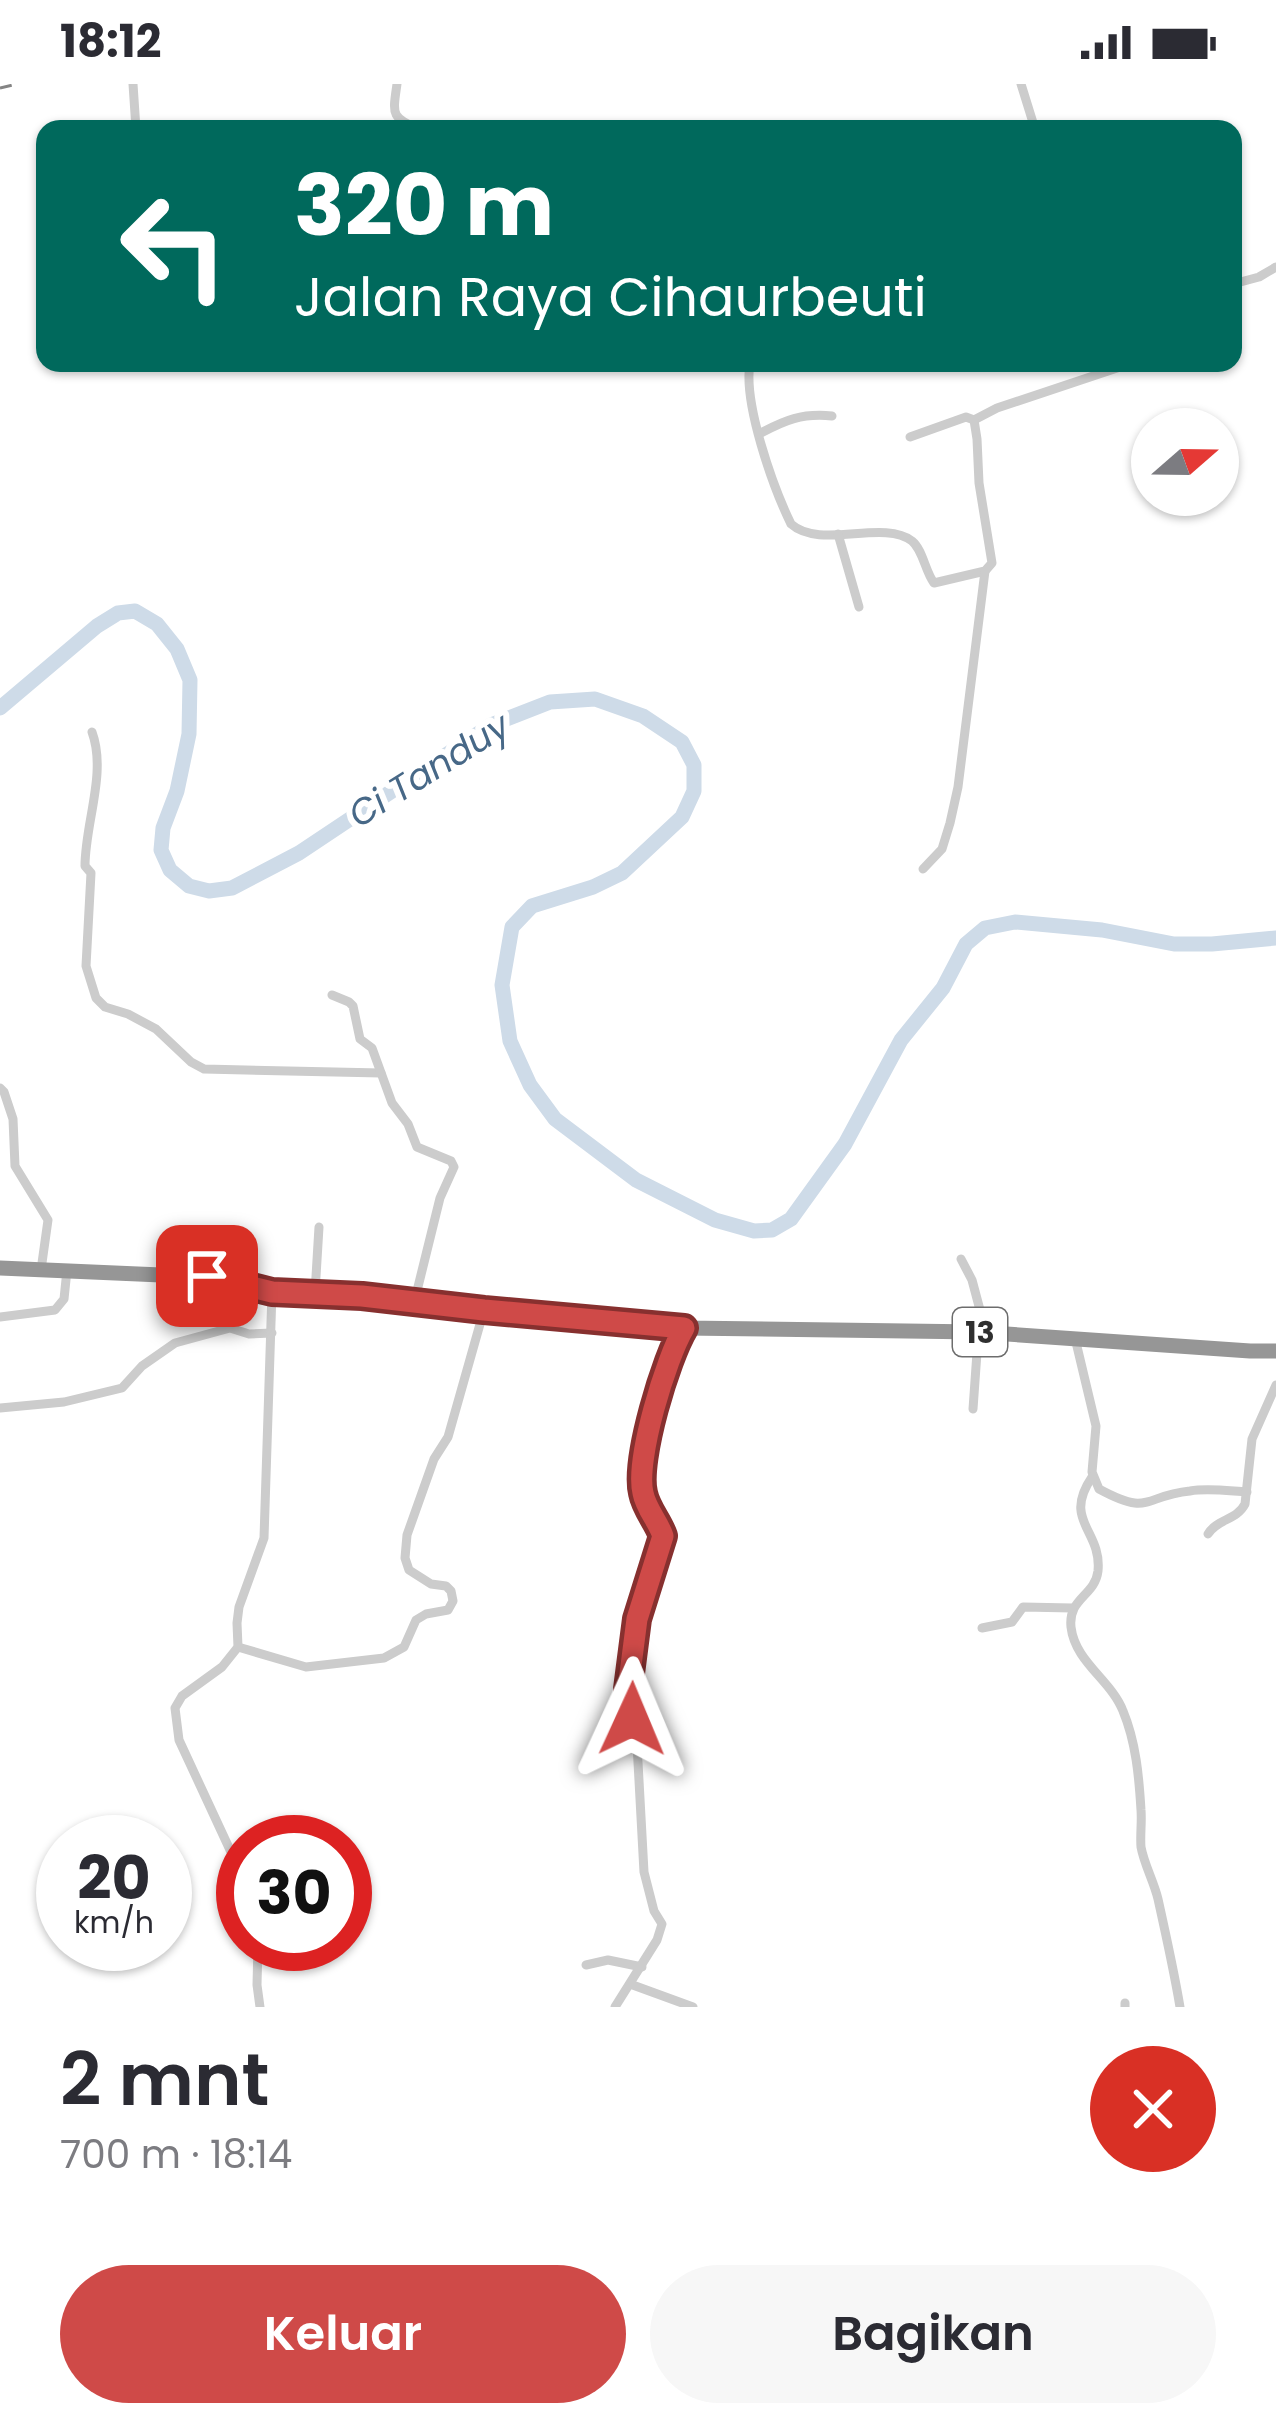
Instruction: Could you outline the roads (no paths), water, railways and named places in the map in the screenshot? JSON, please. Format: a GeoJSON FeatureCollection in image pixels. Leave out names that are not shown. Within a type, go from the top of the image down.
{"type":"FeatureCollection","features":[{"type":"Feature","properties":{"kind":"highway","name":"13"},"geometry":{"type":"LineString","coordinates":[[0,1268],[207,1276],[272,1292],[362,1296],[684,1328],[977,1332],[1276,1351]]}},
{"type":"Feature","properties":{"kind":"street"},"geometry":{"type":"LineString","coordinates":[[133,84],[135,120]]}},
{"type":"Feature","properties":{"kind":"street"},"geometry":{"type":"LineString","coordinates":[[397,84],[398,120]]}},
{"type":"Feature","properties":{"kind":"street"},"geometry":{"type":"LineString","coordinates":[[1021,84],[1032,120]]}},
{"type":"Feature","properties":{"kind":"street"},"geometry":{"type":"LineString","coordinates":[[1242,282],[1276,267]]}},
{"type":"Feature","properties":{"kind":"street"},"geometry":{"type":"LineString","coordinates":[[749,372],[759,434],[791,524],[810,534],[879,533],[911,541],[934,583],[991,566],[974,420]]}},
{"type":"Feature","properties":{"kind":"street"},"geometry":{"type":"LineString","coordinates":[[974,420],[1087,372]]}},
{"type":"Feature","properties":{"kind":"street"},"geometry":{"type":"LineString","coordinates":[[759,434],[795,416],[832,416]]}},
{"type":"Feature","properties":{"kind":"street"},"geometry":{"type":"LineString","coordinates":[[910,437],[966,416],[974,420]]}},
{"type":"Feature","properties":{"kind":"street"},"geometry":{"type":"LineString","coordinates":[[838,534],[859,607]]}},
{"type":"Feature","properties":{"kind":"street"},"geometry":{"type":"LineString","coordinates":[[923,869],[942,849],[958,787],[985,571]]}},
{"type":"Feature","properties":{"kind":"street"},"geometry":{"type":"LineString","coordinates":[[92,732],[97,750],[85,847],[85,865],[91,873],[86,966],[98,1002],[156,1029],[204,1069],[381,1073]]}},
{"type":"Feature","properties":{"kind":"street"},"geometry":{"type":"LineString","coordinates":[[332,995],[351,1003],[360,1039],[372,1048],[392,1103],[417,1147],[451,1161],[454,1167],[440,1198],[414,1303]]}},
{"type":"Feature","properties":{"kind":"street"},"geometry":{"type":"LineString","coordinates":[[0,1088],[13,1119],[15,1166],[48,1220],[40,1270]]}},
{"type":"Feature","properties":{"kind":"street"},"geometry":{"type":"LineString","coordinates":[[314,1294],[319,1227]]}},
{"type":"Feature","properties":{"kind":"street"},"geometry":{"type":"LineString","coordinates":[[962,1259],[980,1310],[974,1409]]}},
{"type":"Feature","properties":{"kind":"street"},"geometry":{"type":"LineString","coordinates":[[0,1317],[56,1310],[64,1299],[68,1270]]}},
{"type":"Feature","properties":{"kind":"street"},"geometry":{"type":"LineString","coordinates":[[216,1820],[179,1740],[176,1708],[182,1696],[222,1667],[238,1647],[239,1607],[264,1538],[272,1292]]}},
{"type":"Feature","properties":{"kind":"street"},"geometry":{"type":"LineString","coordinates":[[238,1647],[306,1667],[384,1658],[404,1647],[416,1620],[448,1610],[451,1591],[410,1570],[405,1558],[406,1535],[434,1459],[448,1437],[484,1310]]}},
{"type":"Feature","properties":{"kind":"street"},"geometry":{"type":"LineString","coordinates":[[0,1408],[64,1402],[122,1388],[142,1366],[175,1343],[230,1328],[249,1334],[272,1333]]}},
{"type":"Feature","properties":{"kind":"street"},"geometry":{"type":"LineString","coordinates":[[615,2007],[642,1967],[662,1924],[644,1872],[637,1744],[628,1689],[637,1619],[663,1536],[641,1484],[646,1445],[664,1376],[684,1328]]}},
{"type":"Feature","properties":{"kind":"street"},"geometry":{"type":"LineString","coordinates":[[1075,1338],[1096,1426],[1092,1477],[1079,1506],[1098,1571],[1093,1585],[1072,1607],[1071,1630],[1081,1654],[1115,1695],[1133,1744],[1140,1783],[1142,1850],[1157,1895],[1180,2007]]}},
{"type":"Feature","properties":{"kind":"street"},"geometry":{"type":"LineString","coordinates":[[1208,1534],[1216,1524],[1240,1512],[1247,1492],[1252,1439],[1276,1384]]}},
{"type":"Feature","properties":{"kind":"street"},"geometry":{"type":"LineString","coordinates":[[1092,1477],[1099,1489],[1132,1504],[1189,1491],[1247,1492]]}},
{"type":"Feature","properties":{"kind":"street"},"geometry":{"type":"LineString","coordinates":[[982,1628],[1012,1622],[1024,1606],[1072,1607]]}},
{"type":"Feature","properties":{"kind":"street"},"geometry":{"type":"LineString","coordinates":[[586,1965],[608,1960],[642,1967]]}},
{"type":"Feature","properties":{"kind":"street"},"geometry":{"type":"LineString","coordinates":[[257,1971],[260,2007]]}},
{"type":"Feature","properties":{"kind":"street"},"geometry":{"type":"LineString","coordinates":[[630,1984],[693,2007]]}},
{"type":"Feature","properties":{"kind":"waterway","name":"Ci Tanduy"},"geometry":{"type":"LineString","coordinates":[[0,708],[118,613],[135,611],[157,624],[177,649],[190,680],[189,734],[161,850],[170,870],[189,886],[209,891],[232,888],[299,853],[491,725],[550,702],[595,699],[643,716],[682,742],[694,765],[694,791],[682,817],[622,873],[532,906],[512,927],[502,985],[510,1041],[530,1085],[555,1119],[636,1180],[715,1220],[754,1231],[772,1230],[791,1219],[845,1144],[901,1040],[943,988],[966,944],[985,928],[1015,922],[1102,930],[1174,944],[1276,938]]}},
{"type":"Feature","properties":{"kind":"railway"},"geometry":{"type":"LineString","coordinates":[[0,88],[17,84]]}}]}
